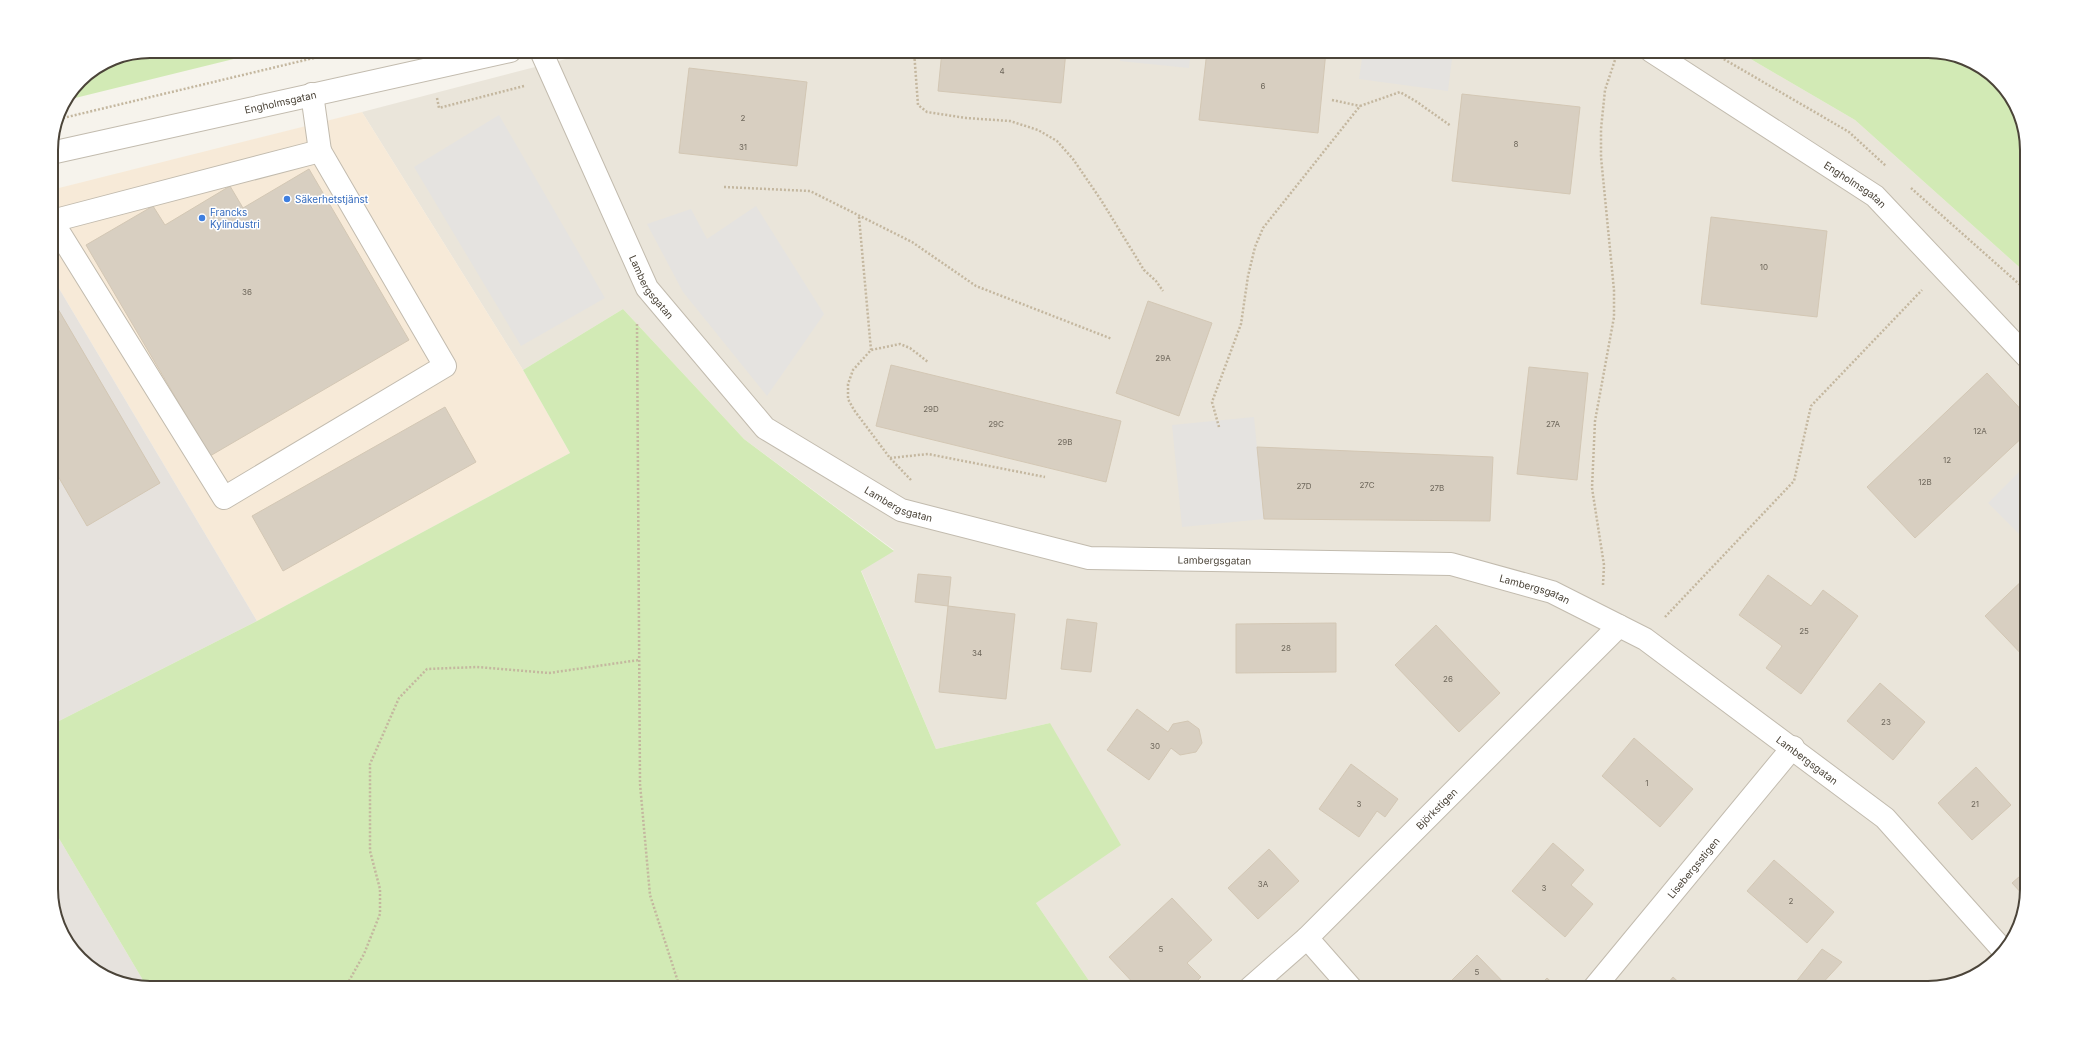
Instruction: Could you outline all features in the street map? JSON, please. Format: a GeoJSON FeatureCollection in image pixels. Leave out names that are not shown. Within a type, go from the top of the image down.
{"type":"FeatureCollection","features":[{"type":"Feature","properties":{"kind":"street","name":"Engholmsgatan"},"geometry":{"type":"LineString","coordinates":[[58,151],[478,58]]}},
{"type":"Feature","properties":{"kind":"street","name":"Lambergsgatan"},"geometry":{"type":"LineString","coordinates":[[544,58],[647,288],[765,428],[901,510],[1089,558],[1451,564],[1552,592],[1645,638],[1793,747],[1885,818],[2000,946]]}},
{"type":"Feature","properties":{"kind":"street","name":"Engholmsgatan"},"geometry":{"type":"LineString","coordinates":[[1662,58],[1875,196],[2020,349]]}},
{"type":"Feature","properties":{"kind":"street"},"geometry":{"type":"LineString","coordinates":[[58,229],[224,498],[445,366],[320,151],[312,94]]}},
{"type":"Feature","properties":{"kind":"street"},"geometry":{"type":"LineString","coordinates":[[58,217],[320,151]]}},
{"type":"Feature","properties":{"kind":"street","name":"Björkstigen"},"geometry":{"type":"LineString","coordinates":[[1258,981],[1307,938],[1610,622]]}},
{"type":"Feature","properties":{"kind":"street","name":"Lisebergsstigen"},"geometry":{"type":"LineString","coordinates":[[1600,981],[1793,747]]}},
{"type":"Feature","properties":{"kind":"street"},"geometry":{"type":"LineString","coordinates":[[1307,938],[1345,981]]}},
{"type":"Feature","properties":{"kind":"path"},"geometry":{"type":"LineString","coordinates":[[64,117],[314,58]]}},
{"type":"Feature","properties":{"kind":"path"},"geometry":{"type":"LineString","coordinates":[[915,58],[918,105],[927,112],[960,117],[1010,121],[1038,130],[1057,141],[1073,159],[1101,200],[1144,270],[1156,280],[1163,291]]}},
{"type":"Feature","properties":{"kind":"path"},"geometry":{"type":"LineString","coordinates":[[1610,622],[1604,565],[1592,488],[1595,421],[1614,317],[1614,290],[1601,157],[1601,129],[1605,90],[1616,58]]}},
{"type":"Feature","properties":{"kind":"path"},"geometry":{"type":"LineString","coordinates":[[1332,100],[1360,106],[1400,92],[1451,126]]}},
{"type":"Feature","properties":{"kind":"path"},"geometry":{"type":"LineString","coordinates":[[1219,427],[1212,402],[1241,324],[1248,276],[1255,247],[1264,228],[1360,106]]}},
{"type":"Feature","properties":{"kind":"path"},"geometry":{"type":"LineString","coordinates":[[724,187],[810,191],[912,242],[976,286],[1112,339]]}},
{"type":"Feature","properties":{"kind":"path"},"geometry":{"type":"LineString","coordinates":[[859,216],[871,350]]}},
{"type":"Feature","properties":{"kind":"path"},"geometry":{"type":"LineString","coordinates":[[1645,638],[1794,481],[1811,406],[1944,268]]}},
{"type":"Feature","properties":{"kind":"path"},"geometry":{"type":"LineString","coordinates":[[637,318],[636,370],[640,784],[650,895],[678,981]]}},
{"type":"Feature","properties":{"kind":"path"},"geometry":{"type":"LineString","coordinates":[[901,510],[917,485],[890,458],[848,399],[848,384],[853,370],[871,350],[900,344],[910,348],[928,362]]}},
{"type":"Feature","properties":{"kind":"path"},"geometry":{"type":"LineString","coordinates":[[890,458],[928,454],[1045,477]]}},
{"type":"Feature","properties":{"kind":"path"},"geometry":{"type":"LineString","coordinates":[[349,981],[364,954],[380,914],[380,889],[370,851],[370,764],[399,698],[427,669],[477,667],[549,673],[638,660]]}},
{"type":"Feature","properties":{"kind":"shaded area"},"geometry":{"type":"Polygon","coordinates":[[[570,58],[1749,58],[1855,120],[2020,268],[2020,895],[2015,918],[2010,930],[1997,950],[1979,965],[1957,976],[1934,981],[1089,981],[1036,903],[1050,723],[936,749],[861,570],[894,550],[744,439],[623,309],[523,370],[362,112],[570,58]]]}},
{"type":"Feature","properties":{"kind":"shaded area"},"geometry":{"type":"Polygon","coordinates":[[[1120,58],[1190,58],[1189,68],[1120,61],[1120,58]]]}},
{"type":"Feature","properties":{"kind":"shaded area"},"geometry":{"type":"Polygon","coordinates":[[[1362,58],[1452,58],[1448,91],[1359,79],[1362,58]]]}},
{"type":"Feature","properties":{"kind":"shaded area"},"geometry":{"type":"Polygon","coordinates":[[[362,112],[523,370],[570,453],[257,621],[58,287],[58,188],[362,112]]]}},
{"type":"Feature","properties":{"kind":"shaded area"},"geometry":{"type":"Polygon","coordinates":[[[499,115],[605,298],[521,346],[414,167],[499,115]]]}},
{"type":"Feature","properties":{"kind":"shaded area"},"geometry":{"type":"Polygon","coordinates":[[[756,206],[824,314],[767,396],[683,292],[647,224],[691,209],[707,239],[756,206]]]}},
{"type":"Feature","properties":{"kind":"shaded area"},"geometry":{"type":"Polygon","coordinates":[[[58,287],[257,621],[58,721],[58,287]]]}},
{"type":"Feature","properties":{"kind":"shaded area"},"geometry":{"type":"Polygon","coordinates":[[[1254,417],[1264,519],[1182,527],[1172,425],[1254,417]]]}},
{"type":"Feature","properties":{"kind":"shaded area"},"geometry":{"type":"Polygon","coordinates":[[[2020,471],[2020,535],[1988,503],[2020,471]]]}},
{"type":"Feature","properties":{"kind":"shaded area"},"geometry":{"type":"Polygon","coordinates":[[[58,837],[143,981],[121,976],[99,965],[81,950],[68,930],[63,918],[58,895],[58,837]]]}},
{"type":"Feature","properties":{"kind":"green space"},"geometry":{"type":"Polygon","coordinates":[[[144,58],[238,58],[75,98],[89,81],[104,70],[132,60],[144,58]]]}},
{"type":"Feature","properties":{"kind":"green space"},"geometry":{"type":"Polygon","coordinates":[[[1749,58],[1940,59],[1963,65],[1989,81],[1997,89],[2010,109],[2015,121],[2020,144],[2020,268],[1855,120],[1749,58]]]}},
{"type":"Feature","properties":{"kind":"green space"},"geometry":{"type":"Polygon","coordinates":[[[623,309],[744,439],[894,551],[861,571],[936,749],[1050,723],[1121,845],[1036,903],[1089,981],[143,981],[58,837],[58,721],[257,621],[570,453],[523,370],[623,309]]]}},
{"type":"Feature","properties":{"kind":"building"},"geometry":{"type":"Polygon","coordinates":[[[941,58],[1065,58],[1061,103],[938,91],[941,58]]]}},
{"type":"Feature","properties":{"kind":"building"},"geometry":{"type":"Polygon","coordinates":[[[1206,58],[1325,58],[1318,133],[1199,120],[1206,58]]]}},
{"type":"Feature","properties":{"kind":"building"},"geometry":{"type":"Polygon","coordinates":[[[689,68],[807,82],[797,166],[679,153],[689,68]]]}},
{"type":"Feature","properties":{"kind":"building"},"geometry":{"type":"Polygon","coordinates":[[[1462,94],[1580,107],[1570,194],[1452,181],[1462,94]]]}},
{"type":"Feature","properties":{"kind":"building"},"geometry":{"type":"Polygon","coordinates":[[[309,169],[409,340],[210,456],[86,245],[153,206],[165,225],[230,186],[243,208],[309,169]]]}},
{"type":"Feature","properties":{"kind":"building"},"geometry":{"type":"Polygon","coordinates":[[[1711,217],[1827,231],[1817,317],[1701,304],[1711,217]]]}},
{"type":"Feature","properties":{"kind":"building"},"geometry":{"type":"Polygon","coordinates":[[[1148,301],[1212,323],[1179,416],[1116,393],[1148,301]]]}},
{"type":"Feature","properties":{"kind":"building"},"geometry":{"type":"Polygon","coordinates":[[[58,309],[160,483],[87,526],[58,476],[58,309]]]}},
{"type":"Feature","properties":{"kind":"building"},"geometry":{"type":"Polygon","coordinates":[[[891,365],[1121,421],[1106,482],[876,426],[891,365]]]}},
{"type":"Feature","properties":{"kind":"building"},"geometry":{"type":"Polygon","coordinates":[[[1529,367],[1588,373],[1577,480],[1517,474],[1529,367]]]}},
{"type":"Feature","properties":{"kind":"building"},"geometry":{"type":"Polygon","coordinates":[[[1987,373],[2020,408],[2020,440],[1915,538],[1867,487],[1987,373]]]}},
{"type":"Feature","properties":{"kind":"building"},"geometry":{"type":"Polygon","coordinates":[[[445,407],[476,462],[283,571],[252,516],[445,407]]]}},
{"type":"Feature","properties":{"kind":"building"},"geometry":{"type":"Polygon","coordinates":[[[1257,447],[1493,457],[1490,521],[1264,519],[1257,447]]]}},
{"type":"Feature","properties":{"kind":"building"},"geometry":{"type":"Polygon","coordinates":[[[918,574],[951,577],[948,606],[915,602],[918,574]]]}},
{"type":"Feature","properties":{"kind":"building"},"geometry":{"type":"Polygon","coordinates":[[[1768,575],[1811,606],[1823,590],[1858,616],[1801,694],[1766,668],[1782,646],[1739,615],[1768,575]]]}},
{"type":"Feature","properties":{"kind":"building"},"geometry":{"type":"Polygon","coordinates":[[[2020,583],[2020,653],[1985,616],[2020,583]]]}},
{"type":"Feature","properties":{"kind":"building"},"geometry":{"type":"Polygon","coordinates":[[[948,606],[1015,614],[1006,699],[939,692],[948,606]]]}},
{"type":"Feature","properties":{"kind":"building"},"geometry":{"type":"Polygon","coordinates":[[[1067,619],[1097,623],[1091,672],[1061,669],[1067,619]]]}},
{"type":"Feature","properties":{"kind":"building"},"geometry":{"type":"Polygon","coordinates":[[[1336,623],[1336,672],[1236,673],[1236,624],[1336,623]]]}},
{"type":"Feature","properties":{"kind":"building"},"geometry":{"type":"Polygon","coordinates":[[[1436,625],[1500,693],[1459,732],[1395,665],[1436,625]]]}},
{"type":"Feature","properties":{"kind":"building"},"geometry":{"type":"Polygon","coordinates":[[[1880,683],[1925,722],[1893,760],[1847,721],[1880,683]]]}},
{"type":"Feature","properties":{"kind":"building"},"geometry":{"type":"Polygon","coordinates":[[[1137,709],[1168,732],[1173,724],[1188,721],[1199,729],[1202,743],[1196,752],[1180,755],[1171,748],[1149,780],[1107,750],[1137,709]]]}},
{"type":"Feature","properties":{"kind":"building"},"geometry":{"type":"Polygon","coordinates":[[[1634,738],[1693,789],[1660,827],[1602,776],[1634,738]]]}},
{"type":"Feature","properties":{"kind":"building"},"geometry":{"type":"Polygon","coordinates":[[[1351,764],[1398,799],[1385,817],[1377,811],[1359,837],[1319,809],[1351,764]]]}},
{"type":"Feature","properties":{"kind":"building"},"geometry":{"type":"Polygon","coordinates":[[[1976,767],[2011,805],[1972,840],[1938,803],[1976,767]]]}},
{"type":"Feature","properties":{"kind":"building"},"geometry":{"type":"Polygon","coordinates":[[[1553,843],[1584,870],[1571,885],[1593,904],[1565,937],[1512,891],[1553,843]]]}},
{"type":"Feature","properties":{"kind":"building"},"geometry":{"type":"Polygon","coordinates":[[[1269,849],[1299,881],[1258,919],[1228,888],[1269,849]]]}},
{"type":"Feature","properties":{"kind":"building"},"geometry":{"type":"Polygon","coordinates":[[[1774,860],[1834,912],[1807,943],[1747,891],[1774,860]]]}},
{"type":"Feature","properties":{"kind":"building"},"geometry":{"type":"Polygon","coordinates":[[[2020,876],[2020,892],[2012,883],[2020,876]]]}},
{"type":"Feature","properties":{"kind":"building"},"geometry":{"type":"Polygon","coordinates":[[[1172,898],[1212,940],[1187,963],[1201,977],[1197,981],[1131,981],[1109,957],[1172,898]]]}},
{"type":"Feature","properties":{"kind":"building"},"geometry":{"type":"Polygon","coordinates":[[[1822,949],[1842,962],[1824,981],[1797,981],[1822,949]]]}},
{"type":"Feature","properties":{"kind":"building"},"geometry":{"type":"Polygon","coordinates":[[[1477,955],[1502,981],[1451,981],[1477,955]]]}},
{"type":"Feature","properties":{"kind":"building"},"geometry":{"type":"Polygon","coordinates":[[[1673,977],[1677,981],[1670,981],[1673,977]]]}},
{"type":"Feature","properties":{"kind":"place","name":"Säkerhetstjänst"},"geometry":{"type":"Point","coordinates":[287,199]}},
{"type":"Feature","properties":{"kind":"place","name":"Francks Kylindustri"},"geometry":{"type":"Point","coordinates":[202,218]}}]}
